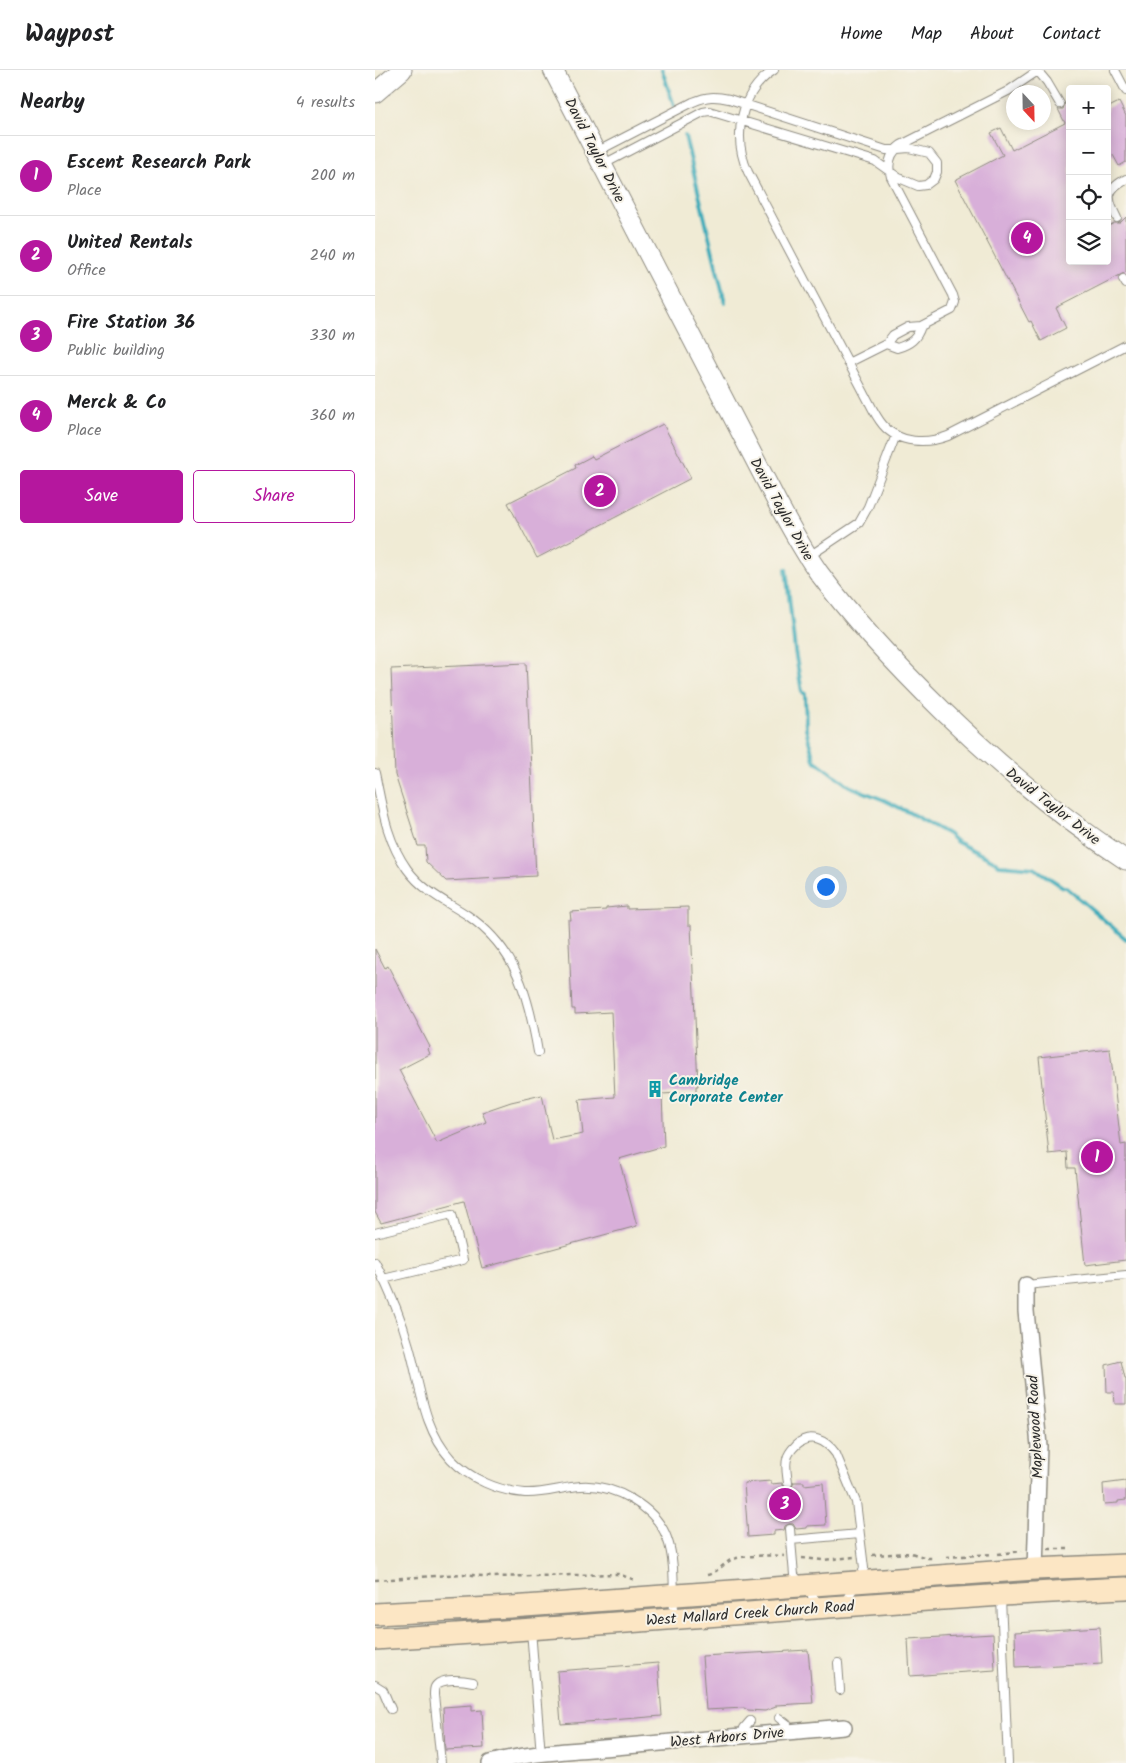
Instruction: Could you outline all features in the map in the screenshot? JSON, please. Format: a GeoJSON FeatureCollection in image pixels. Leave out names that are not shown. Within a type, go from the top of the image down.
{"type":"FeatureCollection","features":[{"type":"Feature","properties":{"kind":"main road","name":"West Mallard Creek Church Road"},"geometry":{"type":"LineString","coordinates":[[375,1614],[1126,1564]]}},
{"type":"Feature","properties":{"kind":"main road","name":"West Mallard Creek Church Road"},"geometry":{"type":"LineString","coordinates":[[375,1639],[531,1630],[1001,1595],[1126,1588]]}},
{"type":"Feature","properties":{"kind":"street"},"geometry":{"type":"LineString","coordinates":[[375,93],[402,70]]}},
{"type":"Feature","properties":{"kind":"street","name":"David Taylor Drive"},"geometry":{"type":"LineString","coordinates":[[553,70],[778,504],[808,556],[827,584],[872,638],[922,691],[975,742],[1064,816],[1126,860]]}},
{"type":"Feature","properties":{"kind":"street","name":"Maplewood Road"},"geometry":{"type":"LineString","coordinates":[[1025,1286],[1039,1446],[1035,1569]]}},
{"type":"Feature","properties":{"kind":"street","name":"West Arbors Drive"},"geometry":{"type":"LineString","coordinates":[[490,1763],[510,1758],[747,1728],[784,1725],[844,1727]]}},
{"type":"Feature","properties":{"kind":"lane"},"geometry":{"type":"LineString","coordinates":[[774,70],[761,81],[746,105],[739,126],[745,165],[878,419],[887,429],[905,439],[923,441],[948,436],[1126,345]]}},
{"type":"Feature","properties":{"kind":"lane"},"geometry":{"type":"LineString","coordinates":[[848,363],[886,344],[893,335],[908,327],[921,326],[952,310],[955,305],[954,298],[889,171],[890,159],[895,149],[1007,90],[1038,70],[1060,104]]}},
{"type":"Feature","properties":{"kind":"lane"},"geometry":{"type":"LineString","coordinates":[[1115,70],[1126,91]]}},
{"type":"Feature","properties":{"kind":"lane"},"geometry":{"type":"LineString","coordinates":[[709,96],[746,105],[881,148],[909,148],[929,153],[937,163],[937,174],[929,183],[918,186],[899,178],[875,161],[713,111],[706,111],[653,139],[599,158],[646,126],[709,96]]}},
{"type":"Feature","properties":{"kind":"lane"},"geometry":{"type":"LineString","coordinates":[[646,126],[653,139]]}},
{"type":"Feature","properties":{"kind":"lane"},"geometry":{"type":"LineString","coordinates":[[1117,218],[1110,205],[1109,197],[1116,185],[1126,179]]}},
{"type":"Feature","properties":{"kind":"lane"},"geometry":{"type":"LineString","coordinates":[[886,344],[897,348],[912,341],[917,337],[921,326]]}},
{"type":"Feature","properties":{"kind":"lane"},"geometry":{"type":"LineString","coordinates":[[808,556],[859,523],[868,507],[895,435]]}},
{"type":"Feature","properties":{"kind":"lane"},"geometry":{"type":"LineString","coordinates":[[375,773],[388,832],[408,870],[432,894],[481,925],[492,936],[511,962],[528,999],[538,1052]]}},
{"type":"Feature","properties":{"kind":"lane"},"geometry":{"type":"LineString","coordinates":[[375,1234],[452,1214],[463,1260],[383,1280]]}},
{"type":"Feature","properties":{"kind":"lane"},"geometry":{"type":"LineString","coordinates":[[375,1262],[406,1334],[430,1424],[439,1442],[451,1458],[470,1474],[503,1489],[535,1493],[568,1487],[588,1486],[631,1498],[655,1517],[667,1538],[672,1560],[674,1619]]}},
{"type":"Feature","properties":{"kind":"lane"},"geometry":{"type":"LineString","coordinates":[[1025,1286],[1126,1274]]}},
{"type":"Feature","properties":{"kind":"lane"},"geometry":{"type":"LineString","coordinates":[[787,1483],[787,1459],[790,1452],[797,1444],[811,1438],[828,1444],[836,1454],[856,1502],[864,1568],[858,1582],[832,1608],[802,1586],[792,1572],[790,1529]]}},
{"type":"Feature","properties":{"kind":"lane"},"geometry":{"type":"LineString","coordinates":[[791,1540],[859,1534]]}},
{"type":"Feature","properties":{"kind":"lane"},"geometry":{"type":"LineString","coordinates":[[1001,1595],[1008,1763]]}},
{"type":"Feature","properties":{"kind":"lane"},"geometry":{"type":"LineString","coordinates":[[531,1630],[541,1754]]}},
{"type":"Feature","properties":{"kind":"lane"},"geometry":{"type":"LineString","coordinates":[[838,1663],[840,1690]]}},
{"type":"Feature","properties":{"kind":"lane"},"geometry":{"type":"LineString","coordinates":[[441,1763],[434,1695],[435,1686],[440,1682],[454,1680],[473,1682]]}},
{"type":"Feature","properties":{"kind":"lane"},"geometry":{"type":"LineString","coordinates":[[375,1686],[383,1690],[391,1709]]}},
{"type":"Feature","properties":{"kind":"path"},"geometry":{"type":"LineString","coordinates":[[1054,1549],[1065,1549]]}},
{"type":"Feature","properties":{"kind":"path"},"geometry":{"type":"LineString","coordinates":[[871,1555],[911,1553],[931,1558],[1021,1551]]}},
{"type":"Feature","properties":{"kind":"path"},"geometry":{"type":"LineString","coordinates":[[701,1576],[714,1573],[735,1558],[777,1555]]}},
{"type":"Feature","properties":{"kind":"path"},"geometry":{"type":"LineString","coordinates":[[807,1558],[823,1560],[854,1556]]}},
{"type":"Feature","properties":{"kind":"path"},"geometry":{"type":"LineString","coordinates":[[375,1580],[463,1574],[491,1576],[618,1574],[637,1581]]}},
{"type":"Feature","properties":{"kind":"building"},"geometry":{"type":"Polygon","coordinates":[[[1119,102],[1126,116],[1126,162],[1119,166],[1113,155],[1111,156],[1111,106],[1119,102]]]}},
{"type":"Feature","properties":{"kind":"building"},"geometry":{"type":"Polygon","coordinates":[[[1065,103],[1066,265],[1111,265],[1111,225],[1120,223],[1126,217],[1126,272],[1056,308],[1066,328],[1041,341],[1031,321],[1029,322],[955,180],[1003,155],[991,133],[1001,128],[1012,150],[1065,123],[1058,109],[1063,109],[1065,103]]]}},
{"type":"Feature","properties":{"kind":"building"},"geometry":{"type":"Polygon","coordinates":[[[663,424],[691,478],[537,558],[508,503],[576,468],[575,465],[592,456],[594,459],[663,424]]]}},
{"type":"Feature","properties":{"kind":"building"},"geometry":{"type":"Polygon","coordinates":[[[526,663],[536,876],[446,881],[426,862],[425,846],[418,846],[395,775],[391,669],[526,663]]]}},
{"type":"Feature","properties":{"kind":"building","name":"Cambridge Corporate Center"},"geometry":{"type":"Polygon","coordinates":[[[627,906],[627,909],[688,907],[688,925],[691,925],[698,1086],[696,1086],[696,1092],[662,1094],[664,1146],[619,1159],[637,1226],[482,1268],[464,1201],[381,1223],[375,1212],[375,949],[385,968],[388,966],[430,1047],[428,1049],[430,1054],[399,1070],[437,1143],[486,1122],[482,1112],[511,1102],[542,1095],[552,1140],[583,1134],[579,1100],[615,1097],[611,1012],[575,1014],[575,1009],[572,1009],[568,920],[571,920],[570,912],[606,910],[606,908],[627,906]]]}},
{"type":"Feature","properties":{"kind":"building"},"geometry":{"type":"Polygon","coordinates":[[[1110,1049],[1121,1145],[1126,1144],[1126,1260],[1085,1265],[1075,1168],[1068,1168],[1067,1152],[1049,1154],[1039,1057],[1110,1049]]]}},
{"type":"Feature","properties":{"kind":"building"},"geometry":{"type":"Polygon","coordinates":[[[1121,1361],[1126,1378],[1126,1404],[1115,1404],[1114,1392],[1107,1392],[1106,1365],[1121,1361]]]}},
{"type":"Feature","properties":{"kind":"building"},"geometry":{"type":"Polygon","coordinates":[[[771,1481],[771,1484],[782,1483],[788,1489],[792,1487],[794,1482],[804,1482],[804,1485],[823,1483],[826,1525],[807,1526],[807,1528],[796,1529],[793,1524],[789,1524],[785,1526],[784,1530],[774,1531],[774,1535],[748,1537],[744,1483],[771,1481]]]}},
{"type":"Feature","properties":{"kind":"building"},"geometry":{"type":"Polygon","coordinates":[[[1126,1481],[1126,1500],[1118,1501],[1118,1503],[1104,1504],[1103,1484],[1126,1481]]]}},
{"type":"Feature","properties":{"kind":"building"},"geometry":{"type":"Polygon","coordinates":[[[1100,1627],[1102,1663],[1016,1667],[1015,1632],[1100,1627]]]}},
{"type":"Feature","properties":{"kind":"building"},"geometry":{"type":"Polygon","coordinates":[[[993,1634],[995,1670],[910,1676],[908,1639],[993,1634]]]}},
{"type":"Feature","properties":{"kind":"building"},"geometry":{"type":"Polygon","coordinates":[[[808,1650],[813,1703],[776,1705],[776,1707],[765,1711],[744,1708],[706,1710],[702,1656],[808,1650]]]}},
{"type":"Feature","properties":{"kind":"building"},"geometry":{"type":"Polygon","coordinates":[[[658,1663],[662,1716],[561,1724],[557,1671],[658,1663]]]}},
{"type":"Feature","properties":{"kind":"building"},"geometry":{"type":"Polygon","coordinates":[[[472,1705],[472,1711],[482,1710],[484,1748],[445,1750],[443,1707],[472,1705]]]}},
{"type":"Feature","properties":{"kind":"waterway"},"geometry":{"type":"LineString","coordinates":[[662,70],[674,106]]}},
{"type":"Feature","properties":{"kind":"waterway"},"geometry":{"type":"LineString","coordinates":[[685,136],[725,303]]}},
{"type":"Feature","properties":{"kind":"waterway"},"geometry":{"type":"LineString","coordinates":[[786,569],[795,651],[802,692],[805,694],[806,729],[814,760],[849,786],[908,812],[999,865],[1034,868],[1063,887],[1066,887],[1126,939]]}},
{"type":"Feature","properties":{"kind":"place","name":"Merck & Co"},"geometry":{"type":"Point","coordinates":[1027,238]}},
{"type":"Feature","properties":{"kind":"place","name":"United Rentals"},"geometry":{"type":"Point","coordinates":[600,491]}},
{"type":"Feature","properties":{"kind":"place","name":"Cambridge Corporate Center"},"geometry":{"type":"Point","coordinates":[655,1089]}},
{"type":"Feature","properties":{"kind":"place","name":"Escent Research Park"},"geometry":{"type":"Point","coordinates":[1097,1157]}},
{"type":"Feature","properties":{"kind":"place","name":"Fire Station 36"},"geometry":{"type":"Point","coordinates":[785,1504]}}]}
